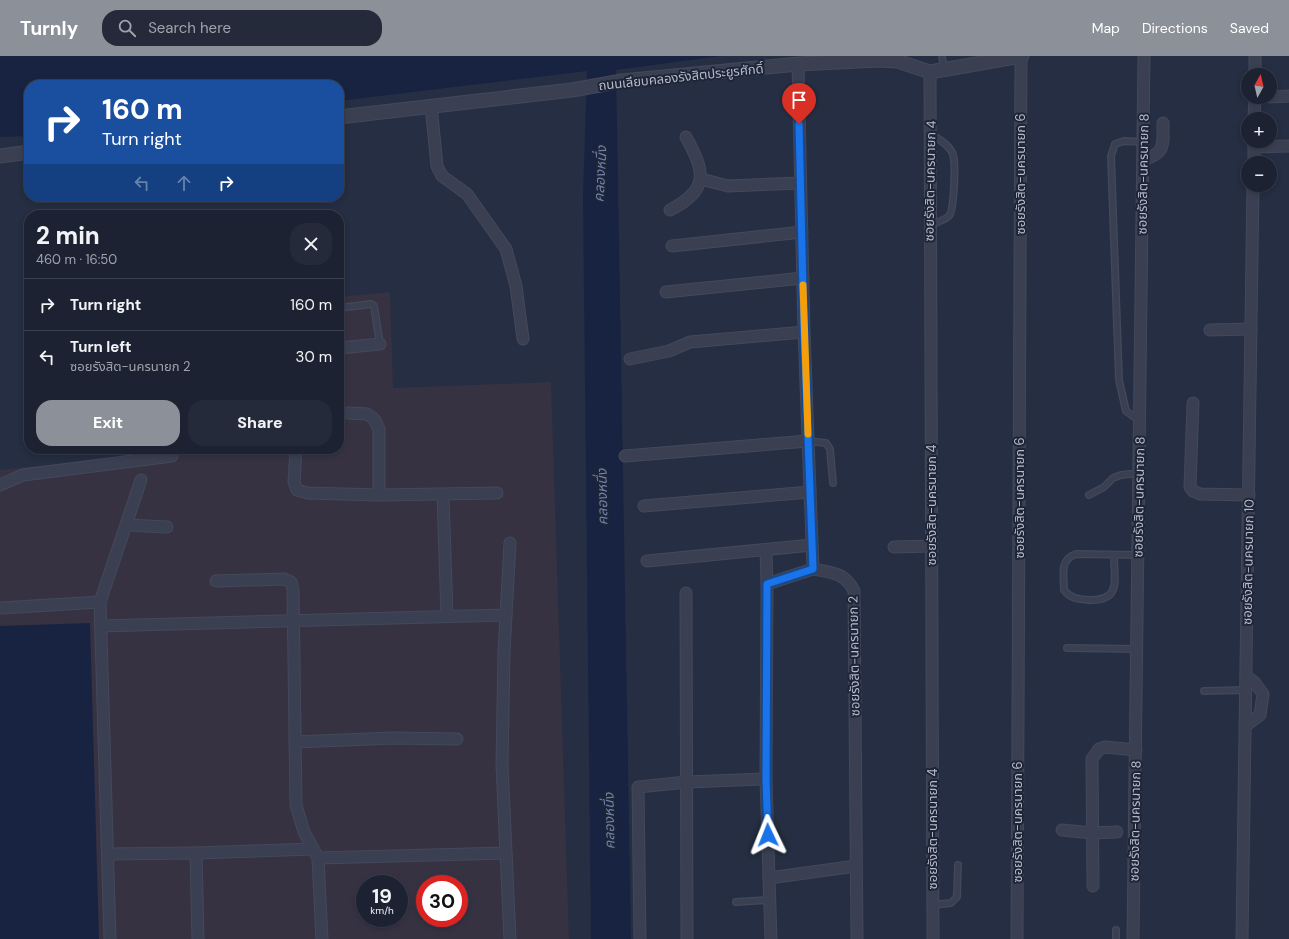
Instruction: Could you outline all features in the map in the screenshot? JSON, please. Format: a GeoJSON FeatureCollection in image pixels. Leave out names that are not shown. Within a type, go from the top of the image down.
{"type":"FeatureCollection","features":[{"type":"Feature","properties":{"kind":"street","name":"ถนนเลียบคลองรังสิตประยูรศักดิ์"},"geometry":{"type":"LineString","coordinates":[[344,115],[572,90],[622,81],[798,64],[880,58],[897,61],[930,72],[1021,56]]}},
{"type":"Feature","properties":{"kind":"street","name":"ซอยรังสิต-นครนายก 6"},"geometry":{"type":"LineString","coordinates":[[1017,939],[1021,56]]}},
{"type":"Feature","properties":{"kind":"street","name":"ซอยรังสิต-นครนายก 8"},"geometry":{"type":"LineString","coordinates":[[1133,939],[1144,56]]}},
{"type":"Feature","properties":{"kind":"street"},"geometry":{"type":"LineString","coordinates":[[1255,68],[1256,56]]}},
{"type":"Feature","properties":{"kind":"street"},"geometry":{"type":"LineString","coordinates":[[767,584],[813,569],[804,332],[798,64]]}},
{"type":"Feature","properties":{"kind":"street","name":"ซอยรังสิต-นครนายก 4"},"geometry":{"type":"LineString","coordinates":[[930,72],[932,134],[930,225],[933,939]]}},
{"type":"Feature","properties":{"kind":"street"},"geometry":{"type":"LineString","coordinates":[[1277,97],[1289,96]]}},
{"type":"Feature","properties":{"kind":"street"},"geometry":{"type":"LineString","coordinates":[[432,106],[437,166],[442,176],[468,194],[506,249],[516,286],[523,339]]}},
{"type":"Feature","properties":{"kind":"street"},"geometry":{"type":"LineString","coordinates":[[1143,160],[1160,153],[1162,148],[1163,123]]}},
{"type":"Feature","properties":{"kind":"street"},"geometry":{"type":"LineString","coordinates":[[670,210],[684,203],[702,179],[699,162],[686,137]]}},
{"type":"Feature","properties":{"kind":"street"},"geometry":{"type":"LineString","coordinates":[[1277,145],[1289,146]]}},
{"type":"Feature","properties":{"kind":"street"},"geometry":{"type":"LineString","coordinates":[[0,156],[24,153]]}},
{"type":"Feature","properties":{"kind":"street"},"geometry":{"type":"LineString","coordinates":[[702,179],[728,186],[746,187],[800,183]]}},
{"type":"Feature","properties":{"kind":"street","name":"ซอยรังสิต-นครนายก 10"},"geometry":{"type":"LineString","coordinates":[[1242,939],[1253,192]]}},
{"type":"Feature","properties":{"kind":"street"},"geometry":{"type":"LineString","coordinates":[[672,246],[802,232]]}},
{"type":"Feature","properties":{"kind":"street"},"geometry":{"type":"LineString","coordinates":[[666,292],[803,278]]}},
{"type":"Feature","properties":{"kind":"street"},"geometry":{"type":"LineString","coordinates":[[1210,330],[1251,329]]}},
{"type":"Feature","properties":{"kind":"street"},"geometry":{"type":"LineString","coordinates":[[630,358],[669,350],[690,342],[804,332]]}},
{"type":"Feature","properties":{"kind":"street"},"geometry":{"type":"LineString","coordinates":[[344,348],[380,344]]}},
{"type":"Feature","properties":{"kind":"street"},"geometry":{"type":"LineString","coordinates":[[1193,403],[1190,488],[1200,494],[1249,495]]}},
{"type":"Feature","properties":{"kind":"street"},"geometry":{"type":"LineString","coordinates":[[348,413],[367,414],[374,419],[379,429],[378,495]]}},
{"type":"Feature","properties":{"kind":"street"},"geometry":{"type":"LineString","coordinates":[[625,456],[808,441]]}},
{"type":"Feature","properties":{"kind":"street"},"geometry":{"type":"LineString","coordinates":[[0,485],[23,474],[151,454],[172,456]]}},
{"type":"Feature","properties":{"kind":"street"},"geometry":{"type":"LineString","coordinates":[[296,454],[294,482],[297,490],[308,493],[378,495],[497,493]]}},
{"type":"Feature","properties":{"kind":"street"},"geometry":{"type":"LineString","coordinates":[[110,939],[100,602],[141,480]]}},
{"type":"Feature","properties":{"kind":"street"},"geometry":{"type":"LineString","coordinates":[[644,506],[810,492]]}},
{"type":"Feature","properties":{"kind":"street"},"geometry":{"type":"LineString","coordinates":[[443,494],[447,616]]}},
{"type":"Feature","properties":{"kind":"street"},"geometry":{"type":"LineString","coordinates":[[127,525],[167,527]]}},
{"type":"Feature","properties":{"kind":"street"},"geometry":{"type":"LineString","coordinates":[[510,543],[506,615],[502,765],[510,939]]}},
{"type":"Feature","properties":{"kind":"street"},"geometry":{"type":"LineString","coordinates":[[647,561],[812,546]]}},
{"type":"Feature","properties":{"kind":"street"},"geometry":{"type":"LineString","coordinates":[[894,548],[931,546]]}},
{"type":"Feature","properties":{"kind":"street"},"geometry":{"type":"LineString","coordinates":[[766,550],[766,779],[771,939]]}},
{"type":"Feature","properties":{"kind":"street","name":"ซอยรังสิต-นครนายก 2"},"geometry":{"type":"LineString","coordinates":[[813,569],[840,575],[849,581],[854,591],[857,939]]}},
{"type":"Feature","properties":{"kind":"street"},"geometry":{"type":"LineString","coordinates":[[216,581],[284,579],[291,582],[293,590],[296,806],[304,832],[316,854],[322,939]]}},
{"type":"Feature","properties":{"kind":"street"},"geometry":{"type":"LineString","coordinates":[[686,593],[687,939]]}},
{"type":"Feature","properties":{"kind":"street"},"geometry":{"type":"LineString","coordinates":[[0,608],[100,602]]}},
{"type":"Feature","properties":{"kind":"street"},"geometry":{"type":"LineString","coordinates":[[100,626],[506,615]]}},
{"type":"Feature","properties":{"kind":"street"},"geometry":{"type":"LineString","coordinates":[[1245,726],[1260,715],[1263,694],[1255,683],[1246,676]]}},
{"type":"Feature","properties":{"kind":"street"},"geometry":{"type":"LineString","coordinates":[[295,742],[393,738],[457,739]]}},
{"type":"Feature","properties":{"kind":"street"},"geometry":{"type":"LineString","coordinates":[[1093,886],[1092,759],[1095,752],[1105,747],[1136,750]]}},
{"type":"Feature","properties":{"kind":"street"},"geometry":{"type":"LineString","coordinates":[[640,939],[637,789],[640,786],[687,782],[766,779]]}},
{"type":"Feature","properties":{"kind":"street"},"geometry":{"type":"LineString","coordinates":[[1062,830],[1118,832]]}},
{"type":"Feature","properties":{"kind":"street"},"geometry":{"type":"LineString","coordinates":[[196,853],[198,939]]}},
{"type":"Feature","properties":{"kind":"street"},"geometry":{"type":"LineString","coordinates":[[108,854],[506,853]]}},
{"type":"Feature","properties":{"kind":"street"},"geometry":{"type":"LineString","coordinates":[[769,878],[856,866]]}},
{"type":"Feature","properties":{"kind":"lane"},"geometry":{"type":"LineString","coordinates":[[942,56],[944,70]]}},
{"type":"Feature","properties":{"kind":"lane"},"geometry":{"type":"LineString","coordinates":[[930,225],[949,216],[953,209],[954,198],[953,155],[947,146],[932,134]]}},
{"type":"Feature","properties":{"kind":"lane"},"geometry":{"type":"LineString","coordinates":[[1140,421],[1126,410],[1118,380],[1111,156],[1115,144],[1124,142],[1143,142]]}},
{"type":"Feature","properties":{"kind":"lane"},"geometry":{"type":"LineString","coordinates":[[344,307],[370,304],[374,306],[380,344]]}},
{"type":"Feature","properties":{"kind":"lane"},"geometry":{"type":"LineString","coordinates":[[808,441],[826,444],[830,449],[833,483]]}},
{"type":"Feature","properties":{"kind":"lane"},"geometry":{"type":"LineString","coordinates":[[1089,495],[1104,487],[1113,478],[1121,475],[1140,473]]}},
{"type":"Feature","properties":{"kind":"lane"},"geometry":{"type":"LineString","coordinates":[[1114,555],[1113,589],[1110,596],[1101,600],[1075,599],[1064,590],[1064,563],[1068,556],[1076,554],[1138,555]]}},
{"type":"Feature","properties":{"kind":"lane"},"geometry":{"type":"LineString","coordinates":[[1067,648],[1137,649]]}},
{"type":"Feature","properties":{"kind":"lane"},"geometry":{"type":"LineString","coordinates":[[1204,691],[1246,690]]}},
{"type":"Feature","properties":{"kind":"lane"},"geometry":{"type":"LineString","coordinates":[[932,906],[951,903],[957,897],[958,865]]}},
{"type":"Feature","properties":{"kind":"lane"},"geometry":{"type":"LineString","coordinates":[[736,902],[769,900]]}},
{"type":"Feature","properties":{"kind":"lane"},"geometry":{"type":"LineString","coordinates":[[1116,930],[1116,939]]}},
{"type":"Feature","properties":{"kind":"shaded area"},"geometry":{"type":"Polygon","coordinates":[[[390,292],[393,388],[551,382],[569,939],[0,939],[0,470],[132,456],[133,454],[344,454],[344,297],[390,292]]]}},
{"type":"Feature","properties":{"kind":"water","name":"คลองหนึ่ง"},"geometry":{"type":"Polygon","coordinates":[[[0,56],[720,56],[616,70],[631,939],[591,939],[583,196],[587,71],[344,100],[344,80],[24,80],[24,136],[0,137],[0,56]]]}},
{"type":"Feature","properties":{"kind":"water"},"geometry":{"type":"Polygon","coordinates":[[[90,623],[99,939],[0,939],[0,626],[90,623]]]}},
{"type":"Feature","properties":{"kind":"slow traffic"},"geometry":{"type":"LineString","coordinates":[[803,285],[808,434]]}},
{"type":"Feature","properties":{"kind":"route"},"geometry":{"type":"LineString","coordinates":[[768,835],[766,779],[767,584],[813,569],[804,332],[799,124]]}}]}
